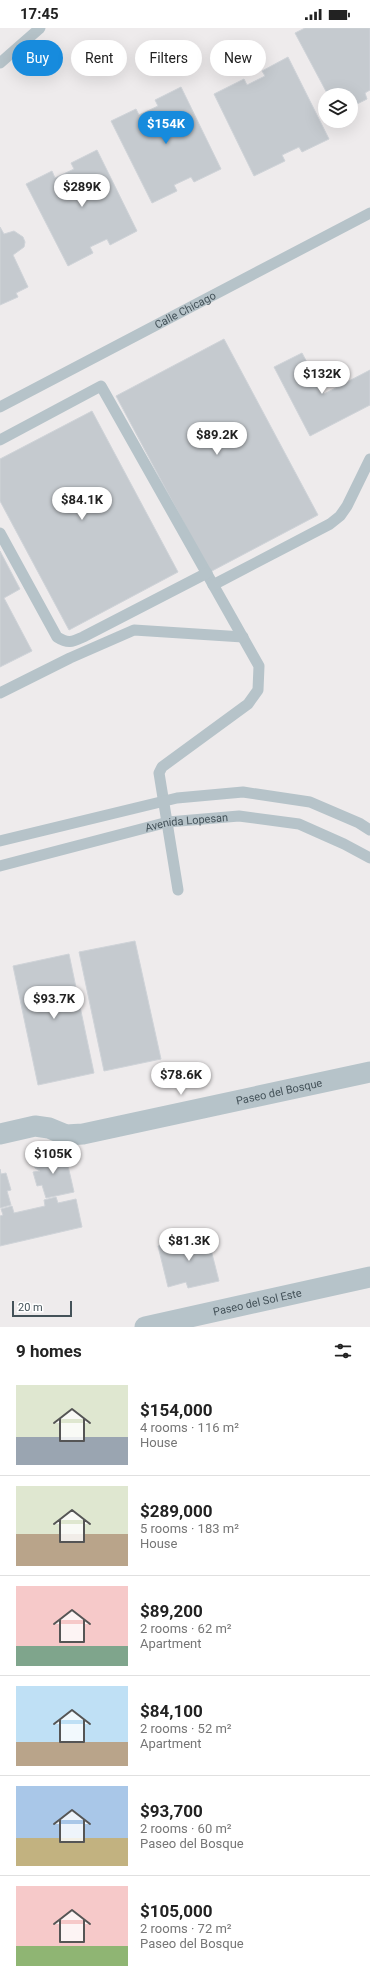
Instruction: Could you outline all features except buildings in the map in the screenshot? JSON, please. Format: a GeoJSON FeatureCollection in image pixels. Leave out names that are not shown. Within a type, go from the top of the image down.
{"type":"FeatureCollection","features":[{"type":"Feature","properties":{"kind":"street","name":"Paseo del Bosque"},"geometry":{"type":"LineString","coordinates":[[0,1134],[35,1126],[49,1128],[66,1135],[82,1134],[370,1072]]}},
{"type":"Feature","properties":{"kind":"street","name":"Paseo del Sol Este"},"geometry":{"type":"LineString","coordinates":[[145,1327],[370,1277]]}},
{"type":"Feature","properties":{"kind":"lane"},"geometry":{"type":"LineString","coordinates":[[0,63],[40,28]]}},
{"type":"Feature","properties":{"kind":"lane","name":"Calle Chicago"},"geometry":{"type":"LineString","coordinates":[[0,406],[370,213]]}},
{"type":"Feature","properties":{"kind":"lane"},"geometry":{"type":"LineString","coordinates":[[0,440],[101,386],[259,666],[258,690],[248,704],[162,767],[159,773],[159,782],[168,822],[178,890]]}},
{"type":"Feature","properties":{"kind":"lane"},"geometry":{"type":"LineString","coordinates":[[213,586],[330,524],[340,516],[370,459]]}},
{"type":"Feature","properties":{"kind":"lane"},"geometry":{"type":"LineString","coordinates":[[0,533],[57,637],[65,642],[71,643],[207,574]]}},
{"type":"Feature","properties":{"kind":"lane"},"geometry":{"type":"LineString","coordinates":[[0,693],[70,658],[134,630],[243,637]]}},
{"type":"Feature","properties":{"kind":"lane","name":"Avenida Lopesan"},"geometry":{"type":"LineString","coordinates":[[0,841],[177,798],[243,792],[310,802],[360,823],[370,830]]}},
{"type":"Feature","properties":{"kind":"lane","name":"Avenida Lopesan"},"geometry":{"type":"LineString","coordinates":[[0,866],[168,822],[239,816],[299,824],[344,844],[370,858]]}}]}
